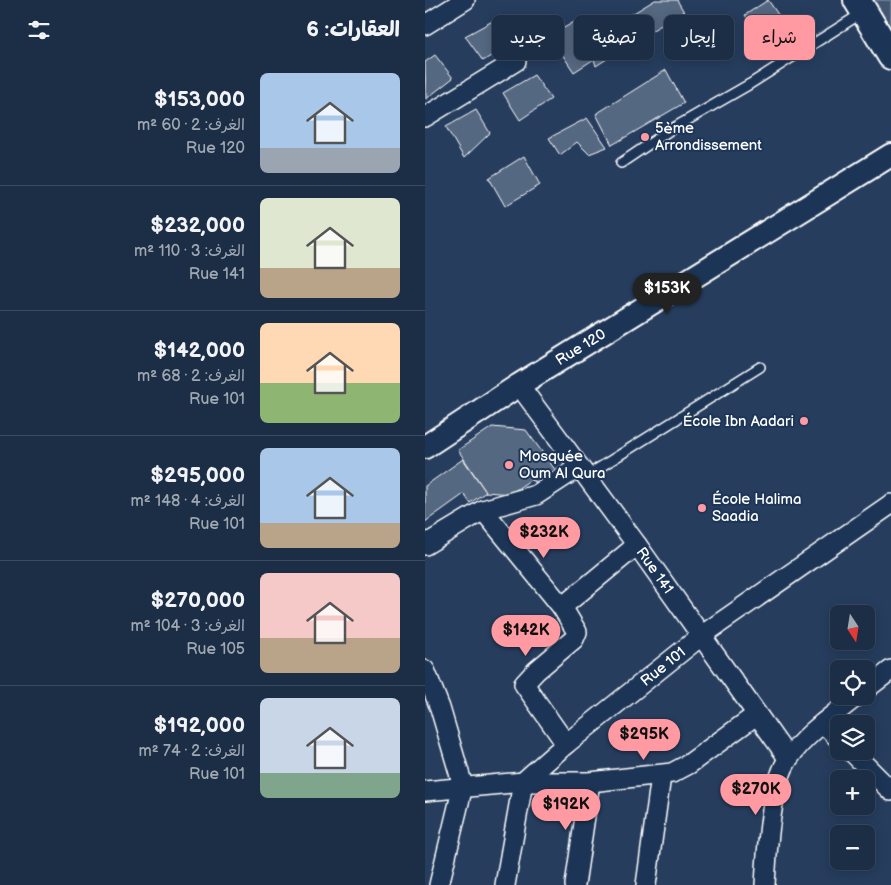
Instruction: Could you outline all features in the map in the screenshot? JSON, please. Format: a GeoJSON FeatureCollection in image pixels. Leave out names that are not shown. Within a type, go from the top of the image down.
{"type":"FeatureCollection","features":[{"type":"Feature","properties":{"kind":"main road"},"geometry":{"type":"LineString","coordinates":[[861,6],[891,56]]}},
{"type":"Feature","properties":{"kind":"street"},"geometry":{"type":"LineString","coordinates":[[425,24],[465,0]]}},
{"type":"Feature","properties":{"kind":"street"},"geometry":{"type":"LineString","coordinates":[[425,117],[516,61]]}},
{"type":"Feature","properties":{"kind":"street","name":"Rue 120"},"geometry":{"type":"LineString","coordinates":[[425,447],[519,385],[891,155]]}},
{"type":"Feature","properties":{"kind":"street","name":"Rue 141"},"geometry":{"type":"LineString","coordinates":[[519,385],[637,545],[756,715],[789,758]]}},
{"type":"Feature","properties":{"kind":"street"},"geometry":{"type":"LineString","coordinates":[[425,544],[483,510],[536,495],[583,472]]}},
{"type":"Feature","properties":{"kind":"street","name":"Rue 101"},"geometry":{"type":"LineString","coordinates":[[523,782],[566,744],[701,636],[891,504]]}},
{"type":"Feature","properties":{"kind":"street"},"geometry":{"type":"LineString","coordinates":[[483,510],[562,608],[576,629],[576,636],[524,684],[566,744]]}},
{"type":"Feature","properties":{"kind":"street"},"geometry":{"type":"LineString","coordinates":[[562,608],[637,545]]}},
{"type":"Feature","properties":{"kind":"street"},"geometry":{"type":"LineString","coordinates":[[425,670],[463,786],[439,885]]}},
{"type":"Feature","properties":{"kind":"street"},"geometry":{"type":"LineString","coordinates":[[875,682],[891,670]]}},
{"type":"Feature","properties":{"kind":"street"},"geometry":{"type":"LineString","coordinates":[[765,885],[775,798],[789,758],[823,723],[846,705]]}},
{"type":"Feature","properties":{"kind":"street"},"geometry":{"type":"LineString","coordinates":[[425,791],[463,786],[523,782],[590,782],[661,776],[680,770],[756,715]]}},
{"type":"Feature","properties":{"kind":"street"},"geometry":{"type":"LineString","coordinates":[[823,723],[830,730]]}},
{"type":"Feature","properties":{"kind":"street"},"geometry":{"type":"LineString","coordinates":[[860,760],[891,791]]}},
{"type":"Feature","properties":{"kind":"street"},"geometry":{"type":"LineString","coordinates":[[646,885],[661,776]]}},
{"type":"Feature","properties":{"kind":"street"},"geometry":{"type":"LineString","coordinates":[[505,885],[523,782]]}},
{"type":"Feature","properties":{"kind":"street"},"geometry":{"type":"LineString","coordinates":[[575,885],[590,782]]}},
{"type":"Feature","properties":{"kind":"lane"},"geometry":{"type":"LineString","coordinates":[[621,163],[670,130],[750,84],[861,6]]}},
{"type":"Feature","properties":{"kind":"lane"},"geometry":{"type":"LineString","coordinates":[[583,472],[759,367]]}},
{"type":"Feature","properties":{"kind":"shaded area"},"geometry":{"type":"Polygon","coordinates":[[[870,0],[891,0],[891,34],[870,0]]]}},
{"type":"Feature","properties":{"kind":"building"},"geometry":{"type":"Polygon","coordinates":[[[655,0],[677,0],[684,12],[679,15],[664,15],[664,24],[654,29],[654,15],[630,15],[655,0]]]}},
{"type":"Feature","properties":{"kind":"building"},"geometry":{"type":"Polygon","coordinates":[[[768,0],[778,15],[745,15],[768,0]]]}},
{"type":"Feature","properties":{"kind":"building"},"geometry":{"type":"Polygon","coordinates":[[[492,21],[492,55],[483,61],[465,36],[492,21]]]}},
{"type":"Feature","properties":{"kind":"building"},"geometry":{"type":"Polygon","coordinates":[[[574,22],[574,60],[593,60],[574,72],[564,57],[564,28],[574,22]]]}},
{"type":"Feature","properties":{"kind":"building"},"geometry":{"type":"Polygon","coordinates":[[[435,55],[453,78],[426,99],[425,62],[435,55]]]}},
{"type":"Feature","properties":{"kind":"building"},"geometry":{"type":"Polygon","coordinates":[[[594,60],[605,60],[596,66],[594,60]]]}},
{"type":"Feature","properties":{"kind":"building"},"geometry":{"type":"Polygon","coordinates":[[[666,70],[684,103],[612,145],[596,114],[666,70]]]}},
{"type":"Feature","properties":{"kind":"building"},"geometry":{"type":"Polygon","coordinates":[[[534,75],[551,99],[520,120],[503,93],[534,75]]]}},
{"type":"Feature","properties":{"kind":"building"},"geometry":{"type":"Polygon","coordinates":[[[476,110],[490,133],[464,158],[446,127],[476,110]]]}},
{"type":"Feature","properties":{"kind":"building"},"geometry":{"type":"Polygon","coordinates":[[[587,118],[607,147],[589,154],[577,142],[560,155],[549,138],[587,118]]]}},
{"type":"Feature","properties":{"kind":"building"},"geometry":{"type":"Polygon","coordinates":[[[524,156],[540,185],[505,206],[489,178],[524,156]]]}},
{"type":"Feature","properties":{"kind":"building","name":"Mosquée Oum Al Qura"},"geometry":{"type":"Polygon","coordinates":[[[492,427],[526,430],[556,471],[539,483],[530,480],[510,494],[486,492],[458,450],[492,427]]]}},
{"type":"Feature","properties":{"kind":"building"},"geometry":{"type":"Polygon","coordinates":[[[463,459],[486,492],[470,503],[464,494],[425,522],[425,486],[463,459]]]}},
{"type":"Feature","properties":{"kind":"place","name":"5ème Arrondissement"},"geometry":{"type":"Point","coordinates":[645,137]}},
{"type":"Feature","properties":{"kind":"place","name":"École Ibn Aadari"},"geometry":{"type":"Point","coordinates":[804,421]}},
{"type":"Feature","properties":{"kind":"place","name":"Mosquée Oum Al Qura"},"geometry":{"type":"Point","coordinates":[509,465]}},
{"type":"Feature","properties":{"kind":"place","name":"École Halima Saadia"},"geometry":{"type":"Point","coordinates":[702,508]}}]}
